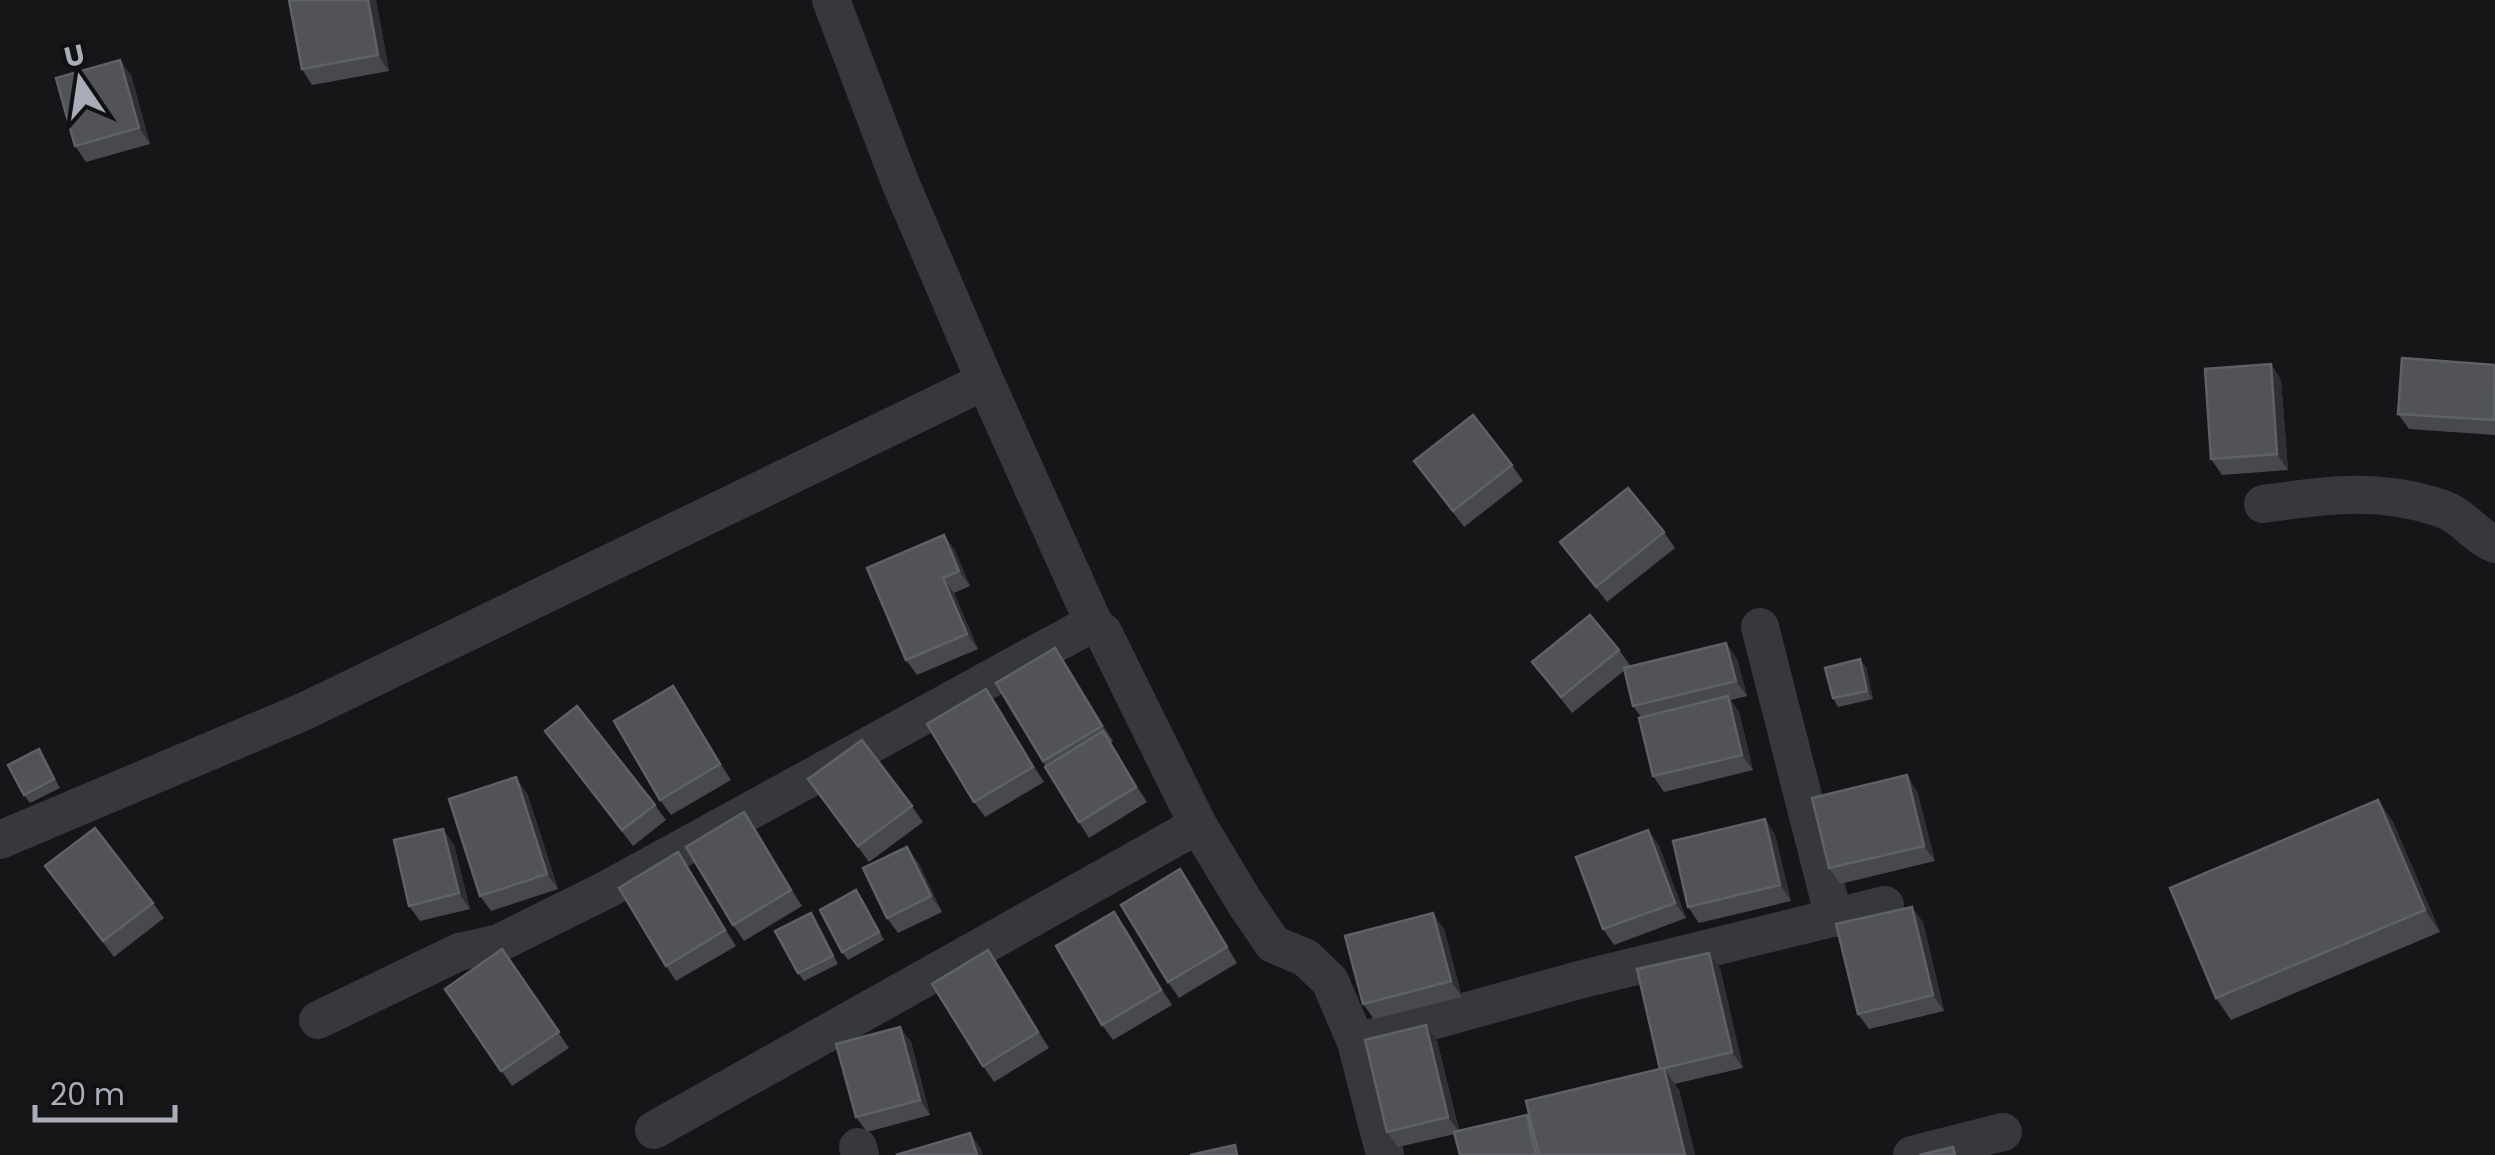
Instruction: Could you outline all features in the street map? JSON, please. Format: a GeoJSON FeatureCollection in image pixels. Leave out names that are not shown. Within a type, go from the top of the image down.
{"type":"FeatureCollection","features":[{"type":"Feature","properties":{"kind":"street"},"geometry":{"type":"LineString","coordinates":[[831,0],[900,182],[1095,626],[1103,632],[1198,825],[1273,944],[1306,958],[1330,981],[1356,1042],[1385,1155]]}},
{"type":"Feature","properties":{"kind":"street"},"geometry":{"type":"LineString","coordinates":[[0,840],[305,711],[985,381]]}},
{"type":"Feature","properties":{"kind":"street"},"geometry":{"type":"LineString","coordinates":[[2263,504],[2350,492],[2391,495],[2447,510],[2495,544]]}},
{"type":"Feature","properties":{"kind":"street"},"geometry":{"type":"LineString","coordinates":[[318,1020],[459,952],[499,943],[606,890],[1020,662],[1095,626]]}},
{"type":"Feature","properties":{"kind":"street"},"geometry":{"type":"LineString","coordinates":[[1760,627],[1834,918]]}},
{"type":"Feature","properties":{"kind":"street"},"geometry":{"type":"LineString","coordinates":[[654,1130],[1198,825]]}},
{"type":"Feature","properties":{"kind":"street"},"geometry":{"type":"LineString","coordinates":[[1356,1042],[1579,980],[1885,905]]}},
{"type":"Feature","properties":{"kind":"street"},"geometry":{"type":"LineString","coordinates":[[1912,1155],[2004,1132]]}},
{"type":"Feature","properties":{"kind":"building"},"geometry":{"type":"Polygon","coordinates":[[[289,0],[368,0],[378,55],[302,69],[289,0]]]}},
{"type":"Feature","properties":{"kind":"building"},"geometry":{"type":"Polygon","coordinates":[[[120,60],[139,128],[75,146],[56,78],[120,60]]]}},
{"type":"Feature","properties":{"kind":"building"},"geometry":{"type":"Polygon","coordinates":[[[2402,358],[2495,365],[2494,420],[2398,414],[2402,358]]]}},
{"type":"Feature","properties":{"kind":"building"},"geometry":{"type":"Polygon","coordinates":[[[2271,364],[2277,454],[2211,459],[2205,369],[2271,364]]]}},
{"type":"Feature","properties":{"kind":"building"},"geometry":{"type":"Polygon","coordinates":[[[1473,415],[1512,465],[1453,511],[1414,461],[1473,415]]]}},
{"type":"Feature","properties":{"kind":"building"},"geometry":{"type":"Polygon","coordinates":[[[1628,488],[1664,532],[1596,587],[1560,542],[1628,488]]]}},
{"type":"Feature","properties":{"kind":"building"},"geometry":{"type":"Polygon","coordinates":[[[944,535],[959,571],[943,578],[967,634],[906,660],[867,568],[944,535]]]}},
{"type":"Feature","properties":{"kind":"building"},"geometry":{"type":"Polygon","coordinates":[[[1590,615],[1619,650],[1561,697],[1532,662],[1590,615]]]}},
{"type":"Feature","properties":{"kind":"building"},"geometry":{"type":"Polygon","coordinates":[[[1726,643],[1736,681],[1633,706],[1624,668],[1726,643]]]}},
{"type":"Feature","properties":{"kind":"building"},"geometry":{"type":"Polygon","coordinates":[[[1055,648],[1102,726],[1043,761],[996,683],[1055,648]]]}},
{"type":"Feature","properties":{"kind":"building"},"geometry":{"type":"Polygon","coordinates":[[[1860,659],[1867,691],[1833,698],[1825,668],[1860,659]]]}},
{"type":"Feature","properties":{"kind":"building"},"geometry":{"type":"Polygon","coordinates":[[[673,686],[720,764],[660,800],[614,721],[673,686]]]}},
{"type":"Feature","properties":{"kind":"building"},"geometry":{"type":"Polygon","coordinates":[[[986,689],[1033,767],[974,802],[927,724],[986,689]]]}},
{"type":"Feature","properties":{"kind":"building"},"geometry":{"type":"Polygon","coordinates":[[[1728,696],[1742,755],[1653,776],[1639,718],[1728,696]]]}},
{"type":"Feature","properties":{"kind":"building"},"geometry":{"type":"Polygon","coordinates":[[[577,706],[655,805],[622,830],[545,731],[577,706]]]}},
{"type":"Feature","properties":{"kind":"building"},"geometry":{"type":"Polygon","coordinates":[[[1103,731],[1136,787],[1079,822],[1045,767],[1103,731]]]}},
{"type":"Feature","properties":{"kind":"building"},"geometry":{"type":"Polygon","coordinates":[[[862,740],[912,806],[858,846],[808,779],[862,740]]]}},
{"type":"Feature","properties":{"kind":"building"},"geometry":{"type":"Polygon","coordinates":[[[39,749],[54,779],[24,795],[8,765],[39,749]]]}},
{"type":"Feature","properties":{"kind":"building"},"geometry":{"type":"Polygon","coordinates":[[[1907,775],[1924,846],[1829,868],[1812,798],[1907,775]]]}},
{"type":"Feature","properties":{"kind":"building"},"geometry":{"type":"Polygon","coordinates":[[[516,777],[547,874],[480,896],[449,799],[516,777]]]}},
{"type":"Feature","properties":{"kind":"building"},"geometry":{"type":"Polygon","coordinates":[[[2378,800],[2425,910],[2216,998],[2170,888],[2378,800]]]}},
{"type":"Feature","properties":{"kind":"building"},"geometry":{"type":"Polygon","coordinates":[[[744,812],[791,890],[733,925],[686,847],[744,812]]]}},
{"type":"Feature","properties":{"kind":"building"},"geometry":{"type":"Polygon","coordinates":[[[1765,819],[1780,885],[1688,907],[1673,841],[1765,819]]]}},
{"type":"Feature","properties":{"kind":"building"},"geometry":{"type":"Polygon","coordinates":[[[95,828],[153,903],[103,941],[45,866],[95,828]]]}},
{"type":"Feature","properties":{"kind":"building"},"geometry":{"type":"Polygon","coordinates":[[[443,829],[459,893],[409,906],[394,840],[443,829]]]}},
{"type":"Feature","properties":{"kind":"building"},"geometry":{"type":"Polygon","coordinates":[[[1648,830],[1675,903],[1603,929],[1576,857],[1648,830]]]}},
{"type":"Feature","properties":{"kind":"building"},"geometry":{"type":"Polygon","coordinates":[[[907,847],[931,896],[887,918],[863,868],[907,847]]]}},
{"type":"Feature","properties":{"kind":"building"},"geometry":{"type":"Polygon","coordinates":[[[678,852],[725,930],[666,966],[619,888],[678,852]]]}},
{"type":"Feature","properties":{"kind":"building"},"geometry":{"type":"Polygon","coordinates":[[[1180,869],[1227,947],[1168,982],[1121,905],[1180,869]]]}},
{"type":"Feature","properties":{"kind":"building"},"geometry":{"type":"Polygon","coordinates":[[[856,890],[879,932],[842,952],[820,910],[856,890]]]}},
{"type":"Feature","properties":{"kind":"building"},"geometry":{"type":"Polygon","coordinates":[[[1912,907],[1933,995],[1858,1014],[1836,924],[1912,907]]]}},
{"type":"Feature","properties":{"kind":"building"},"geometry":{"type":"Polygon","coordinates":[[[1114,912],[1161,990],[1102,1025],[1056,946],[1114,912]]]}},
{"type":"Feature","properties":{"kind":"building"},"geometry":{"type":"Polygon","coordinates":[[[811,913],[833,956],[798,973],[775,931],[811,913]]]}},
{"type":"Feature","properties":{"kind":"building"},"geometry":{"type":"Polygon","coordinates":[[[1433,913],[1451,981],[1363,1004],[1345,936],[1433,913]]]}},
{"type":"Feature","properties":{"kind":"building"},"geometry":{"type":"Polygon","coordinates":[[[502,949],[559,1032],[501,1071],[445,989],[502,949]]]}},
{"type":"Feature","properties":{"kind":"building"},"geometry":{"type":"Polygon","coordinates":[[[988,950],[1038,1032],[983,1066],[932,984],[988,950]]]}},
{"type":"Feature","properties":{"kind":"building"},"geometry":{"type":"Polygon","coordinates":[[[1709,953],[1732,1052],[1660,1069],[1637,969],[1709,953]]]}},
{"type":"Feature","properties":{"kind":"building"},"geometry":{"type":"Polygon","coordinates":[[[1426,1025],[1448,1117],[1387,1132],[1365,1040],[1426,1025]]]}},
{"type":"Feature","properties":{"kind":"building"},"geometry":{"type":"Polygon","coordinates":[[[900,1027],[920,1100],[856,1117],[836,1044],[900,1027]]]}},
{"type":"Feature","properties":{"kind":"building"},"geometry":{"type":"Polygon","coordinates":[[[1664,1068],[1685,1155],[1539,1155],[1526,1101],[1664,1068]]]}},
{"type":"Feature","properties":{"kind":"building"},"geometry":{"type":"Polygon","coordinates":[[[1527,1115],[1536,1155],[1460,1155],[1454,1132],[1527,1115]]]}},
{"type":"Feature","properties":{"kind":"building"},"geometry":{"type":"Polygon","coordinates":[[[970,1133],[977,1155],[896,1155],[970,1133]]]}},
{"type":"Feature","properties":{"kind":"building"},"geometry":{"type":"Polygon","coordinates":[[[1235,1145],[1237,1155],[1190,1155],[1235,1145]]]}},
{"type":"Feature","properties":{"kind":"building"},"geometry":{"type":"Polygon","coordinates":[[[1953,1147],[1955,1155],[1919,1155],[1953,1147]]]}}]}
